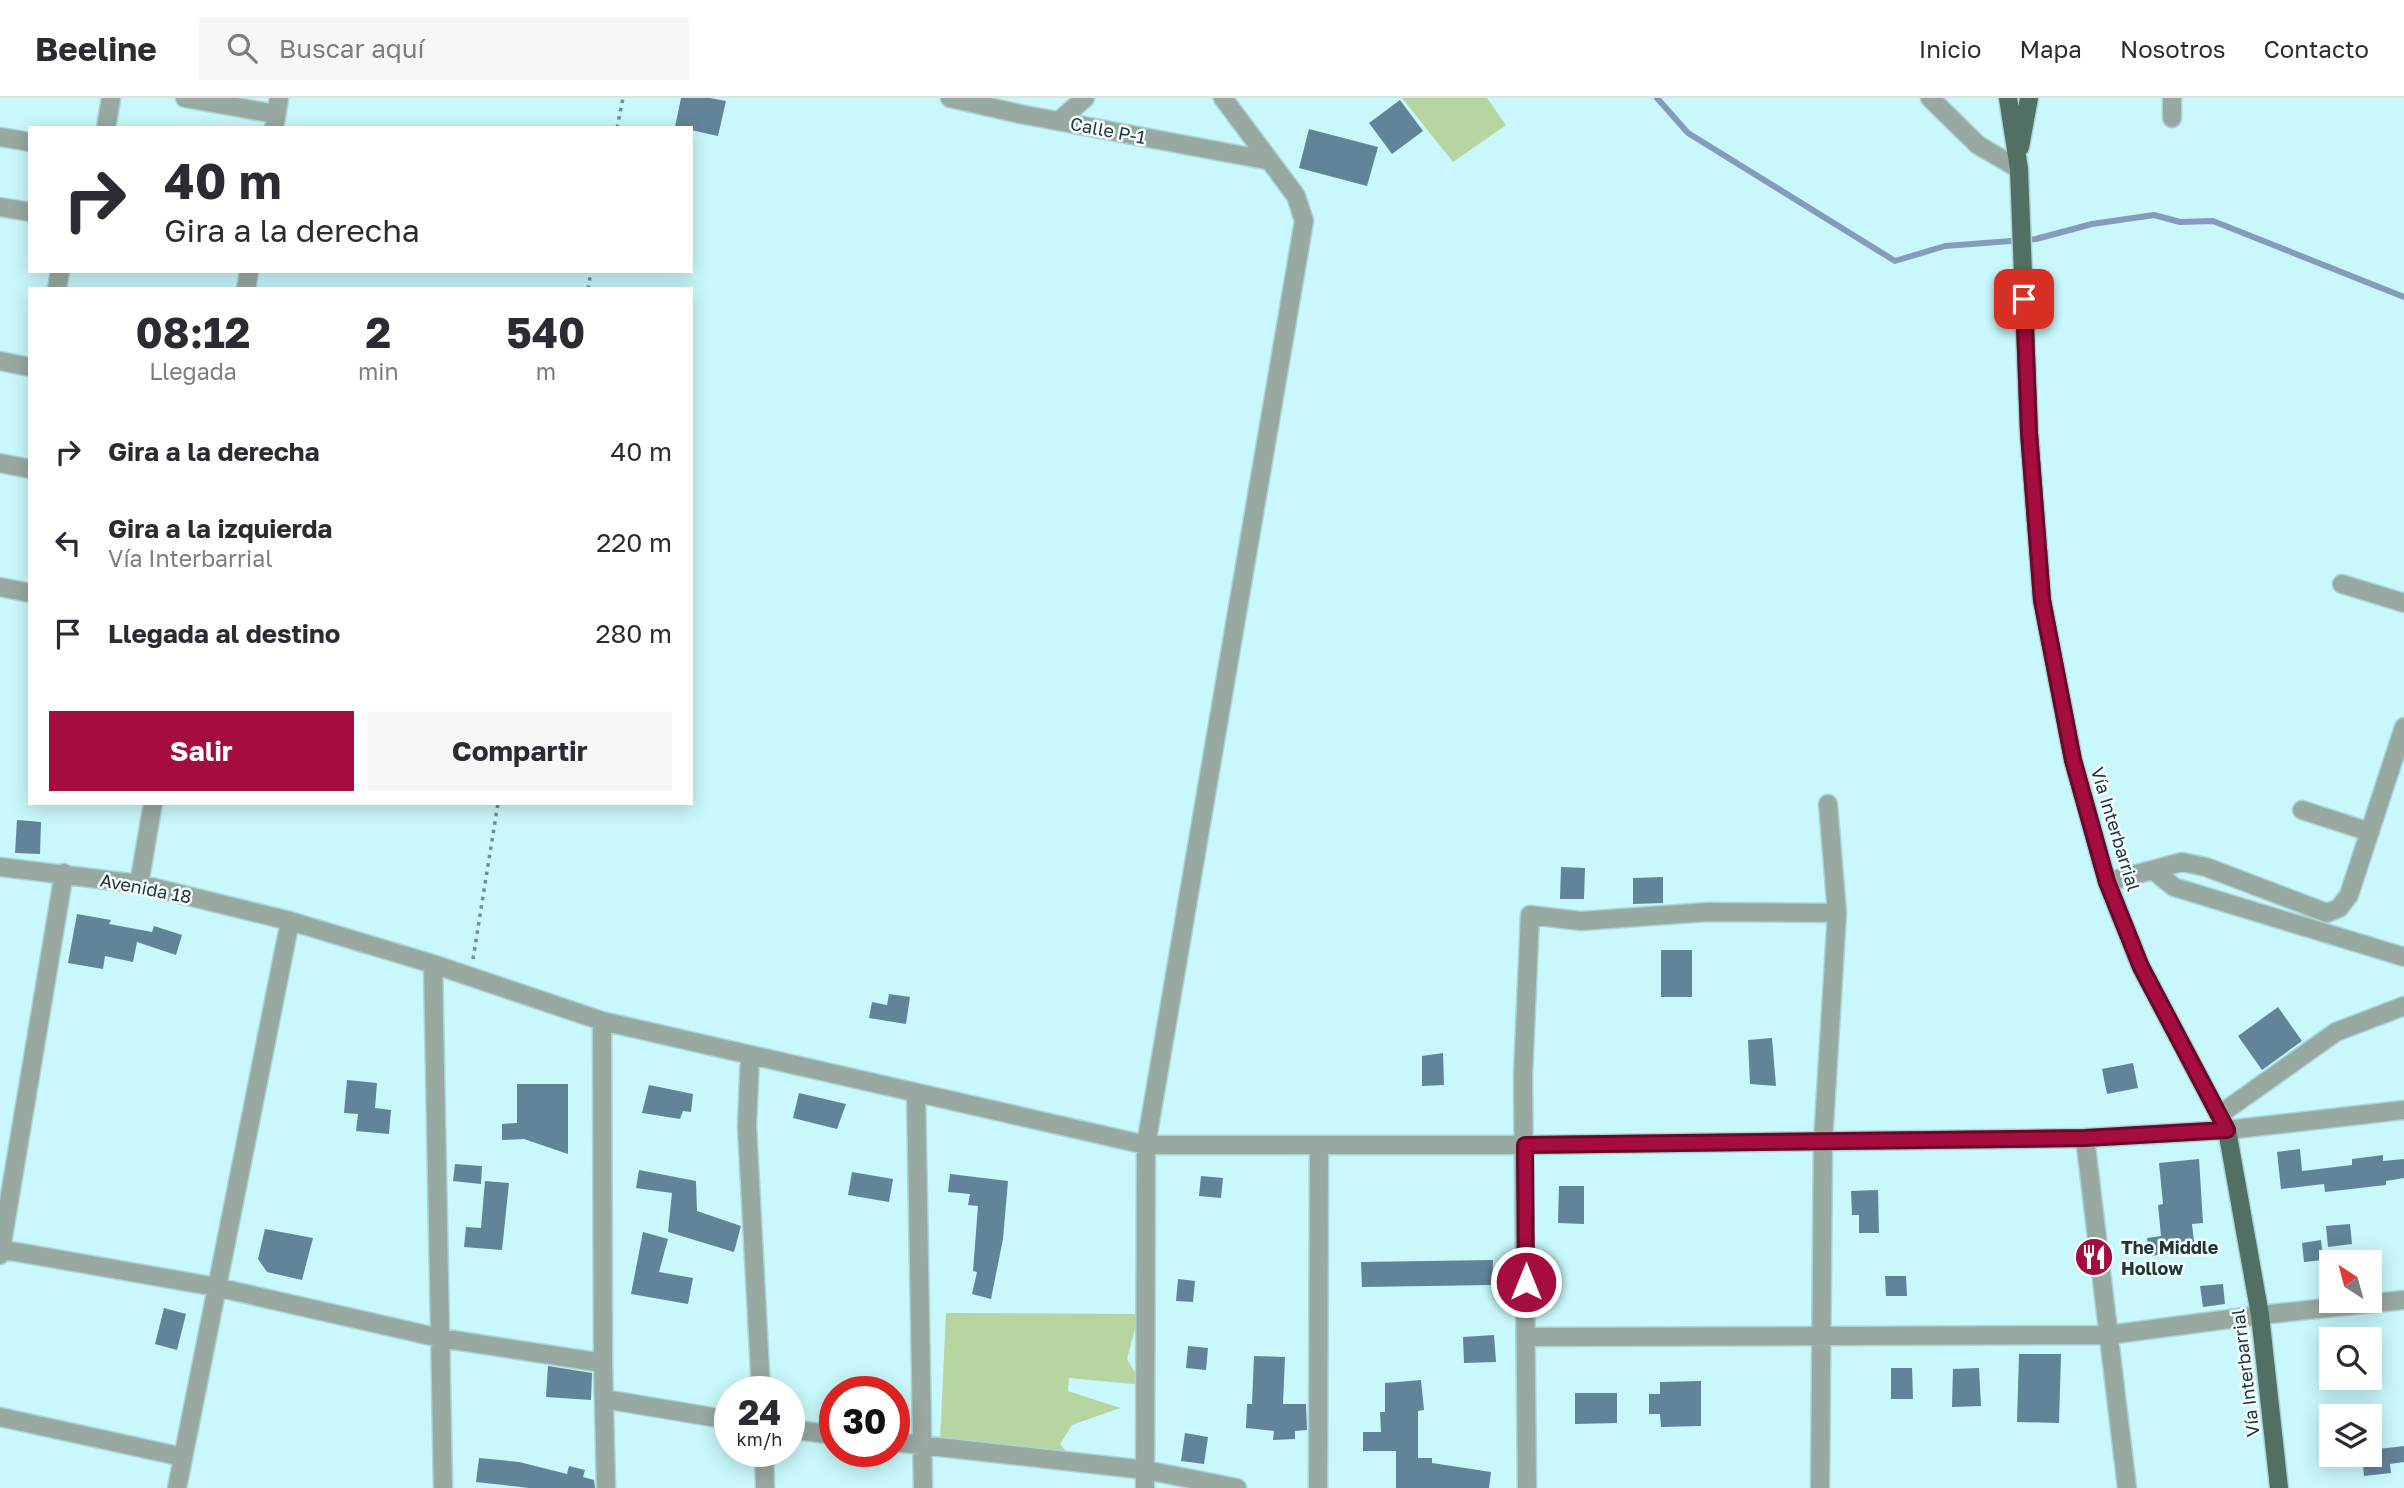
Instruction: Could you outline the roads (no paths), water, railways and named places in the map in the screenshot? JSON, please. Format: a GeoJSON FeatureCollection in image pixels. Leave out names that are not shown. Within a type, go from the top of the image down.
{"type":"FeatureCollection","features":[{"type":"Feature","properties":{"kind":"main road","name":"Vía Interbarrial"},"geometry":{"type":"LineString","coordinates":[[2008,98],[2019,170],[2029,433],[2042,600],[2073,760],[2107,882],[2141,967],[2223,1123],[2260,1315],[2279,1488]]}},
{"type":"Feature","properties":{"kind":"main road","name":"Vía Interbarrial"},"geometry":{"type":"LineString","coordinates":[[2019,170],[2029,98]]}},
{"type":"Feature","properties":{"kind":"street"},"geometry":{"type":"LineString","coordinates":[[106,126],[111,98]]}},
{"type":"Feature","properties":{"kind":"street"},"geometry":{"type":"LineString","coordinates":[[185,98],[277,113]]}},
{"type":"Feature","properties":{"kind":"street","name":"Calle P-1"},"geometry":{"type":"LineString","coordinates":[[950,98],[1020,114],[1266,160]]}},
{"type":"Feature","properties":{"kind":"street"},"geometry":{"type":"LineString","coordinates":[[1009,98],[1020,114]]}},
{"type":"Feature","properties":{"kind":"street"},"geometry":{"type":"LineString","coordinates":[[1059,121],[1085,98]]}},
{"type":"Feature","properties":{"kind":"street"},"geometry":{"type":"LineString","coordinates":[[1144,1488],[1146,1145],[1304,221],[1296,196],[1266,160],[1223,98]]}},
{"type":"Feature","properties":{"kind":"street"},"geometry":{"type":"LineString","coordinates":[[1930,98],[1978,145],[2019,170]]}},
{"type":"Feature","properties":{"kind":"street"},"geometry":{"type":"LineString","coordinates":[[2172,98],[2172,118]]}},
{"type":"Feature","properties":{"kind":"street"},"geometry":{"type":"LineString","coordinates":[[0,137],[28,142]]}},
{"type":"Feature","properties":{"kind":"street"},"geometry":{"type":"LineString","coordinates":[[0,207],[28,212]]}},
{"type":"Feature","properties":{"kind":"street"},"geometry":{"type":"LineString","coordinates":[[0,361],[28,367]]}},
{"type":"Feature","properties":{"kind":"street"},"geometry":{"type":"LineString","coordinates":[[0,463],[28,469]]}},
{"type":"Feature","properties":{"kind":"street"},"geometry":{"type":"LineString","coordinates":[[2342,584],[2404,603]]}},
{"type":"Feature","properties":{"kind":"street"},"geometry":{"type":"LineString","coordinates":[[0,587],[28,593]]}},
{"type":"Feature","properties":{"kind":"street"},"geometry":{"type":"LineString","coordinates":[[2107,882],[2182,862],[2327,913],[2339,908],[2345,902],[2404,727]]}},
{"type":"Feature","properties":{"kind":"street"},"geometry":{"type":"LineString","coordinates":[[1820,1488],[1823,1142],[1837,914],[1828,803]]}},
{"type":"Feature","properties":{"kind":"street"},"geometry":{"type":"LineString","coordinates":[[139,884],[153,805]]}},
{"type":"Feature","properties":{"kind":"street"},"geometry":{"type":"LineString","coordinates":[[2302,810],[2370,832]]}},
{"type":"Feature","properties":{"kind":"street","name":"Avenida 18"},"geometry":{"type":"LineString","coordinates":[[0,867],[139,884],[290,922],[433,964],[602,1021],[1146,1145],[1525,1145],[2085,1138],[2223,1123],[2404,1110]]}},
{"type":"Feature","properties":{"kind":"street"},"geometry":{"type":"LineString","coordinates":[[2153,870],[2174,887],[2404,957]]}},
{"type":"Feature","properties":{"kind":"street"},"geometry":{"type":"LineString","coordinates":[[64,873],[0,1251],[216,1287],[440,1338],[603,1363]]}},
{"type":"Feature","properties":{"kind":"street"},"geometry":{"type":"LineString","coordinates":[[1527,1488],[1523,1076],[1530,915],[1581,921],[1708,912],[1837,914]]}},
{"type":"Feature","properties":{"kind":"street"},"geometry":{"type":"LineString","coordinates":[[177,1488],[290,922]]}},
{"type":"Feature","properties":{"kind":"street"},"geometry":{"type":"LineString","coordinates":[[433,964],[443,1488]]}},
{"type":"Feature","properties":{"kind":"street"},"geometry":{"type":"LineString","coordinates":[[2223,1123],[2336,1032],[2404,1006]]}},
{"type":"Feature","properties":{"kind":"street"},"geometry":{"type":"LineString","coordinates":[[602,1021],[606,1488]]}},
{"type":"Feature","properties":{"kind":"street"},"geometry":{"type":"LineString","coordinates":[[750,1055],[747,1126],[760,1376]]}},
{"type":"Feature","properties":{"kind":"street"},"geometry":{"type":"LineString","coordinates":[[916,1093],[923,1488]]}},
{"type":"Feature","properties":{"kind":"street"},"geometry":{"type":"LineString","coordinates":[[2085,1138],[2127,1488]]}},
{"type":"Feature","properties":{"kind":"street"},"geometry":{"type":"LineString","coordinates":[[1318,1488],[1319,1145]]}},
{"type":"Feature","properties":{"kind":"street"},"geometry":{"type":"LineString","coordinates":[[1526,1337],[2108,1335],[2404,1300]]}},
{"type":"Feature","properties":{"kind":"street"},"geometry":{"type":"LineString","coordinates":[[604,1399],[714,1417]]}},
{"type":"Feature","properties":{"kind":"street"},"geometry":{"type":"LineString","coordinates":[[0,1417],[183,1457]]}},
{"type":"Feature","properties":{"kind":"street"},"geometry":{"type":"LineString","coordinates":[[910,1443],[1146,1469],[1237,1488]]}},
{"type":"Feature","properties":{"kind":"street"},"geometry":{"type":"LineString","coordinates":[[764,1467],[765,1488]]}},
{"type":"Feature","properties":{"kind":"waterway"},"geometry":{"type":"LineString","coordinates":[[1657,98],[1688,133],[1895,261],[1945,246],[2036,239],[2092,224],[2154,215],[2180,222],[2213,221],[2404,297]]}},
{"type":"Feature","properties":{"kind":"place","name":"The Middle Hollow"},"geometry":{"type":"Point","coordinates":[2094,1257]}}]}
